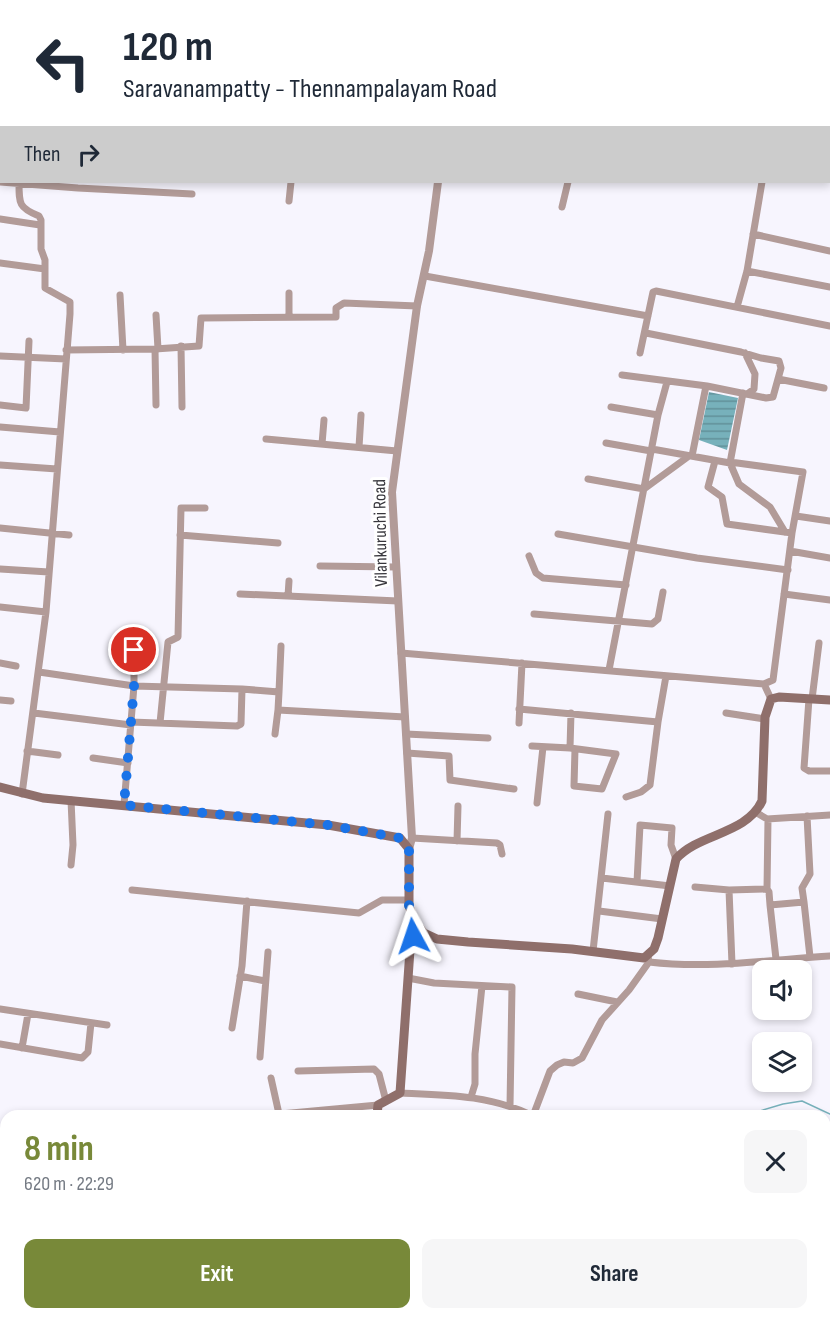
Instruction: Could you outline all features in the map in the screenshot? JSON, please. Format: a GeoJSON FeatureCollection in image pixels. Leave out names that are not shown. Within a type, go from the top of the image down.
{"type":"FeatureCollection","features":[{"type":"Feature","properties":{"kind":"main road"},"geometry":{"type":"LineString","coordinates":[[415,922],[424,933],[437,939],[592,951],[648,959],[654,950],[676,859],[684,850],[736,826],[757,813],[762,801],[764,786],[765,719],[771,699],[779,697],[830,700]]}},
{"type":"Feature","properties":{"kind":"main road"},"geometry":{"type":"LineString","coordinates":[[0,787],[22,794],[328,825],[400,838],[409,849],[409,900],[415,922],[408,978],[400,1093],[382,1103],[379,1110]]}},
{"type":"Feature","properties":{"kind":"street"},"geometry":{"type":"LineString","coordinates":[[22,794],[46,612],[70,302],[45,288],[45,260],[40,249],[39,216],[24,210],[19,201],[19,183],[82,185],[192,194]]}},
{"type":"Feature","properties":{"kind":"street"},"geometry":{"type":"LineString","coordinates":[[289,201],[291,183]]}},
{"type":"Feature","properties":{"kind":"street","name":"Vilankuruchi Road"},"geometry":{"type":"LineString","coordinates":[[409,849],[412,838],[392,492],[417,306],[425,276],[438,183]]}},
{"type":"Feature","properties":{"kind":"street"},"geometry":{"type":"LineString","coordinates":[[562,207],[568,183]]}},
{"type":"Feature","properties":{"kind":"street"},"geometry":{"type":"LineString","coordinates":[[737,307],[747,271],[762,183]]}},
{"type":"Feature","properties":{"kind":"street"},"geometry":{"type":"LineString","coordinates":[[0,219],[40,225]]}},
{"type":"Feature","properties":{"kind":"street"},"geometry":{"type":"LineString","coordinates":[[753,234],[830,251]]}},
{"type":"Feature","properties":{"kind":"street"},"geometry":{"type":"LineString","coordinates":[[0,263],[45,270]]}},
{"type":"Feature","properties":{"kind":"street"},"geometry":{"type":"LineString","coordinates":[[747,271],[830,287]]}},
{"type":"Feature","properties":{"kind":"street"},"geometry":{"type":"LineString","coordinates":[[425,276],[648,316]]}},
{"type":"Feature","properties":{"kind":"street"},"geometry":{"type":"LineString","coordinates":[[640,353],[653,292],[656,291],[830,326]]}},
{"type":"Feature","properties":{"kind":"street"},"geometry":{"type":"LineString","coordinates":[[289,293],[289,317]]}},
{"type":"Feature","properties":{"kind":"street"},"geometry":{"type":"LineString","coordinates":[[120,295],[123,350]]}},
{"type":"Feature","properties":{"kind":"street"},"geometry":{"type":"LineString","coordinates":[[66,350],[199,346],[201,318],[336,317],[336,308],[344,303],[417,306]]}},
{"type":"Feature","properties":{"kind":"street"},"geometry":{"type":"LineString","coordinates":[[156,315],[156,405]]}},
{"type":"Feature","properties":{"kind":"street"},"geometry":{"type":"LineString","coordinates":[[622,375],[706,386],[770,399],[773,397],[781,368],[779,362],[646,333]]}},
{"type":"Feature","properties":{"kind":"street"},"geometry":{"type":"LineString","coordinates":[[0,405],[26,408],[29,341]]}},
{"type":"Feature","properties":{"kind":"street"},"geometry":{"type":"LineString","coordinates":[[181,346],[182,407]]}},
{"type":"Feature","properties":{"kind":"street"},"geometry":{"type":"LineString","coordinates":[[745,353],[755,375],[754,389],[745,394],[730,463],[739,484],[770,507],[789,533]]}},
{"type":"Feature","properties":{"kind":"street"},"geometry":{"type":"LineString","coordinates":[[0,356],[66,359]]}},
{"type":"Feature","properties":{"kind":"street"},"geometry":{"type":"LineString","coordinates":[[778,379],[824,388]]}},
{"type":"Feature","properties":{"kind":"street"},"geometry":{"type":"LineString","coordinates":[[609,670],[658,415],[667,382]]}},
{"type":"Feature","properties":{"kind":"street"},"geometry":{"type":"LineString","coordinates":[[588,479],[644,489],[690,456],[706,386]]}},
{"type":"Feature","properties":{"kind":"street"},"geometry":{"type":"LineString","coordinates":[[611,407],[658,415]]}},
{"type":"Feature","properties":{"kind":"street"},"geometry":{"type":"LineString","coordinates":[[359,447],[361,415]]}},
{"type":"Feature","properties":{"kind":"street"},"geometry":{"type":"LineString","coordinates":[[322,444],[324,420]]}},
{"type":"Feature","properties":{"kind":"street"},"geometry":{"type":"LineString","coordinates":[[0,427],[60,432]]}},
{"type":"Feature","properties":{"kind":"street"},"geometry":{"type":"LineString","coordinates":[[266,439],[397,451]]}},
{"type":"Feature","properties":{"kind":"street"},"geometry":{"type":"LineString","coordinates":[[401,653],[764,684],[773,680],[788,570],[789,533],[795,516],[803,472],[606,443]]}},
{"type":"Feature","properties":{"kind":"street"},"geometry":{"type":"LineString","coordinates":[[715,460],[708,487],[722,497],[727,524],[789,533]]}},
{"type":"Feature","properties":{"kind":"street"},"geometry":{"type":"LineString","coordinates":[[0,465],[57,469]]}},
{"type":"Feature","properties":{"kind":"street"},"geometry":{"type":"LineString","coordinates":[[160,723],[168,642],[178,637],[181,508],[205,508]]}},
{"type":"Feature","properties":{"kind":"street"},"geometry":{"type":"LineString","coordinates":[[795,516],[830,521]]}},
{"type":"Feature","properties":{"kind":"street"},"geometry":{"type":"LineString","coordinates":[[0,528],[69,535]]}},
{"type":"Feature","properties":{"kind":"street"},"geometry":{"type":"LineString","coordinates":[[558,534],[709,560],[788,570]]}},
{"type":"Feature","properties":{"kind":"street"},"geometry":{"type":"LineString","coordinates":[[180,536],[278,543]]}},
{"type":"Feature","properties":{"kind":"street"},"geometry":{"type":"LineString","coordinates":[[790,551],[830,558]]}},
{"type":"Feature","properties":{"kind":"street"},"geometry":{"type":"LineString","coordinates":[[529,556],[536,573],[543,578],[626,585]]}},
{"type":"Feature","properties":{"kind":"street"},"geometry":{"type":"LineString","coordinates":[[320,566],[396,567]]}},
{"type":"Feature","properties":{"kind":"street"},"geometry":{"type":"LineString","coordinates":[[0,569],[49,572]]}},
{"type":"Feature","properties":{"kind":"street"},"geometry":{"type":"LineString","coordinates":[[288,596],[289,581]]}},
{"type":"Feature","properties":{"kind":"street"},"geometry":{"type":"LineString","coordinates":[[534,614],[654,623],[658,619],[663,592]]}},
{"type":"Feature","properties":{"kind":"street"},"geometry":{"type":"LineString","coordinates":[[240,594],[398,601]]}},
{"type":"Feature","properties":{"kind":"street"},"geometry":{"type":"LineString","coordinates":[[784,594],[830,600]]}},
{"type":"Feature","properties":{"kind":"street"},"geometry":{"type":"LineString","coordinates":[[0,607],[46,612]]}},
{"type":"Feature","properties":{"kind":"street"},"geometry":{"type":"LineString","coordinates":[[124,805],[134,686],[134,642]]}},
{"type":"Feature","properties":{"kind":"street"},"geometry":{"type":"LineString","coordinates":[[819,643],[804,768],[809,771],[830,771]]}},
{"type":"Feature","properties":{"kind":"street"},"geometry":{"type":"LineString","coordinates":[[275,734],[281,646]]}},
{"type":"Feature","properties":{"kind":"street"},"geometry":{"type":"LineString","coordinates":[[0,663],[16,666]]}},
{"type":"Feature","properties":{"kind":"street"},"geometry":{"type":"LineString","coordinates":[[519,723],[522,663]]}},
{"type":"Feature","properties":{"kind":"street"},"geometry":{"type":"LineString","coordinates":[[39,672],[134,686],[279,692]]}},
{"type":"Feature","properties":{"kind":"street"},"geometry":{"type":"LineString","coordinates":[[626,796],[640,792],[650,785],[666,676]]}},
{"type":"Feature","properties":{"kind":"street"},"geometry":{"type":"LineString","coordinates":[[764,684],[771,699]]}},
{"type":"Feature","properties":{"kind":"street"},"geometry":{"type":"LineString","coordinates":[[34,713],[131,723],[237,726],[241,724],[242,689]]}},
{"type":"Feature","properties":{"kind":"street"},"geometry":{"type":"LineString","coordinates":[[0,700],[11,701]]}},
{"type":"Feature","properties":{"kind":"street"},"geometry":{"type":"LineString","coordinates":[[519,709],[658,722]]}},
{"type":"Feature","properties":{"kind":"street"},"geometry":{"type":"LineString","coordinates":[[278,710],[405,717]]}},
{"type":"Feature","properties":{"kind":"street"},"geometry":{"type":"LineString","coordinates":[[532,746],[573,749],[616,754],[602,789],[574,786],[573,749],[572,713]]}},
{"type":"Feature","properties":{"kind":"street"},"geometry":{"type":"LineString","coordinates":[[726,713],[765,719]]}},
{"type":"Feature","properties":{"kind":"street"},"geometry":{"type":"LineString","coordinates":[[406,734],[488,738]]}},
{"type":"Feature","properties":{"kind":"street"},"geometry":{"type":"LineString","coordinates":[[537,803],[543,747]]}},
{"type":"Feature","properties":{"kind":"street"},"geometry":{"type":"LineString","coordinates":[[27,751],[58,756]]}},
{"type":"Feature","properties":{"kind":"street"},"geometry":{"type":"LineString","coordinates":[[407,753],[449,756],[451,759],[450,780],[514,789]]}},
{"type":"Feature","properties":{"kind":"street"},"geometry":{"type":"LineString","coordinates":[[93,758],[128,763]]}},
{"type":"Feature","properties":{"kind":"street"},"geometry":{"type":"LineString","coordinates":[[71,800],[73,845],[71,864]]}},
{"type":"Feature","properties":{"kind":"street"},"geometry":{"type":"LineString","coordinates":[[457,841],[458,806]]}},
{"type":"Feature","properties":{"kind":"street"},"geometry":{"type":"LineString","coordinates":[[757,813],[768,819],[830,815]]}},
{"type":"Feature","properties":{"kind":"street"},"geometry":{"type":"LineString","coordinates":[[592,951],[608,814]]}},
{"type":"Feature","properties":{"kind":"street"},"geometry":{"type":"LineString","coordinates":[[807,816],[810,874],[802,888],[810,957]]}},
{"type":"Feature","properties":{"kind":"street"},"geometry":{"type":"LineString","coordinates":[[768,819],[766,889],[769,892],[776,959]]}},
{"type":"Feature","properties":{"kind":"street"},"geometry":{"type":"LineString","coordinates":[[637,882],[640,825],[672,828],[671,845],[676,859]]}},
{"type":"Feature","properties":{"kind":"street"},"geometry":{"type":"LineString","coordinates":[[412,838],[496,843],[500,845],[502,854]]}},
{"type":"Feature","properties":{"kind":"street"},"geometry":{"type":"LineString","coordinates":[[602,878],[670,886]]}},
{"type":"Feature","properties":{"kind":"street"},"geometry":{"type":"LineString","coordinates":[[695,886],[729,890],[766,889]]}},
{"type":"Feature","properties":{"kind":"street"},"geometry":{"type":"LineString","coordinates":[[132,890],[359,913],[382,900],[409,900]]}},
{"type":"Feature","properties":{"kind":"street"},"geometry":{"type":"LineString","coordinates":[[729,890],[732,964]]}},
{"type":"Feature","properties":{"kind":"street"},"geometry":{"type":"LineString","coordinates":[[232,1028],[240,976],[247,901]]}},
{"type":"Feature","properties":{"kind":"street"},"geometry":{"type":"LineString","coordinates":[[770,905],[804,902]]}},
{"type":"Feature","properties":{"kind":"street"},"geometry":{"type":"LineString","coordinates":[[598,911],[662,919]]}},
{"type":"Feature","properties":{"kind":"street"},"geometry":{"type":"LineString","coordinates":[[260,1057],[268,952]]}},
{"type":"Feature","properties":{"kind":"street"},"geometry":{"type":"LineString","coordinates":[[535,1110],[550,1071],[564,1062],[573,1063],[582,1058],[602,1020],[629,990],[648,959],[680,966],[830,956]]}},
{"type":"Feature","properties":{"kind":"street"},"geometry":{"type":"LineString","coordinates":[[240,976],[265,981]]}},
{"type":"Feature","properties":{"kind":"street"},"geometry":{"type":"LineString","coordinates":[[408,978],[434,983],[512,987],[510,1106]]}},
{"type":"Feature","properties":{"kind":"street"},"geometry":{"type":"LineString","coordinates":[[471,1097],[475,1084],[475,1054],[482,986]]}},
{"type":"Feature","properties":{"kind":"street"},"geometry":{"type":"LineString","coordinates":[[578,994],[617,1002]]}},
{"type":"Feature","properties":{"kind":"street"},"geometry":{"type":"LineString","coordinates":[[0,1009],[107,1026]]}},
{"type":"Feature","properties":{"kind":"street"},"geometry":{"type":"LineString","coordinates":[[22,1048],[28,1014]]}},
{"type":"Feature","properties":{"kind":"street"},"geometry":{"type":"LineString","coordinates":[[0,1044],[82,1058],[88,1052],[91,1023]]}},
{"type":"Feature","properties":{"kind":"street"},"geometry":{"type":"LineString","coordinates":[[298,1071],[374,1069],[379,1074],[382,1103],[331,1110]]}},
{"type":"Feature","properties":{"kind":"street"},"geometry":{"type":"LineString","coordinates":[[271,1078],[278,1110]]}},
{"type":"Feature","properties":{"kind":"street"},"geometry":{"type":"LineString","coordinates":[[400,1093],[471,1097],[519,1110]]}},
{"type":"Feature","properties":{"kind":"water"},"geometry":{"type":"Polygon","coordinates":[[[709,392],[738,398],[727,450],[699,440],[709,392]]]}},
{"type":"Feature","properties":{"kind":"waterway"},"geometry":{"type":"LineString","coordinates":[[763,1110],[802,1101],[821,1110]]}},
{"type":"Feature","properties":{"kind":"route"},"geometry":{"type":"LineString","coordinates":[[134,650],[134,686],[124,805],[328,825],[400,838],[409,849],[409,906],[415,922],[413,936]]}}]}
